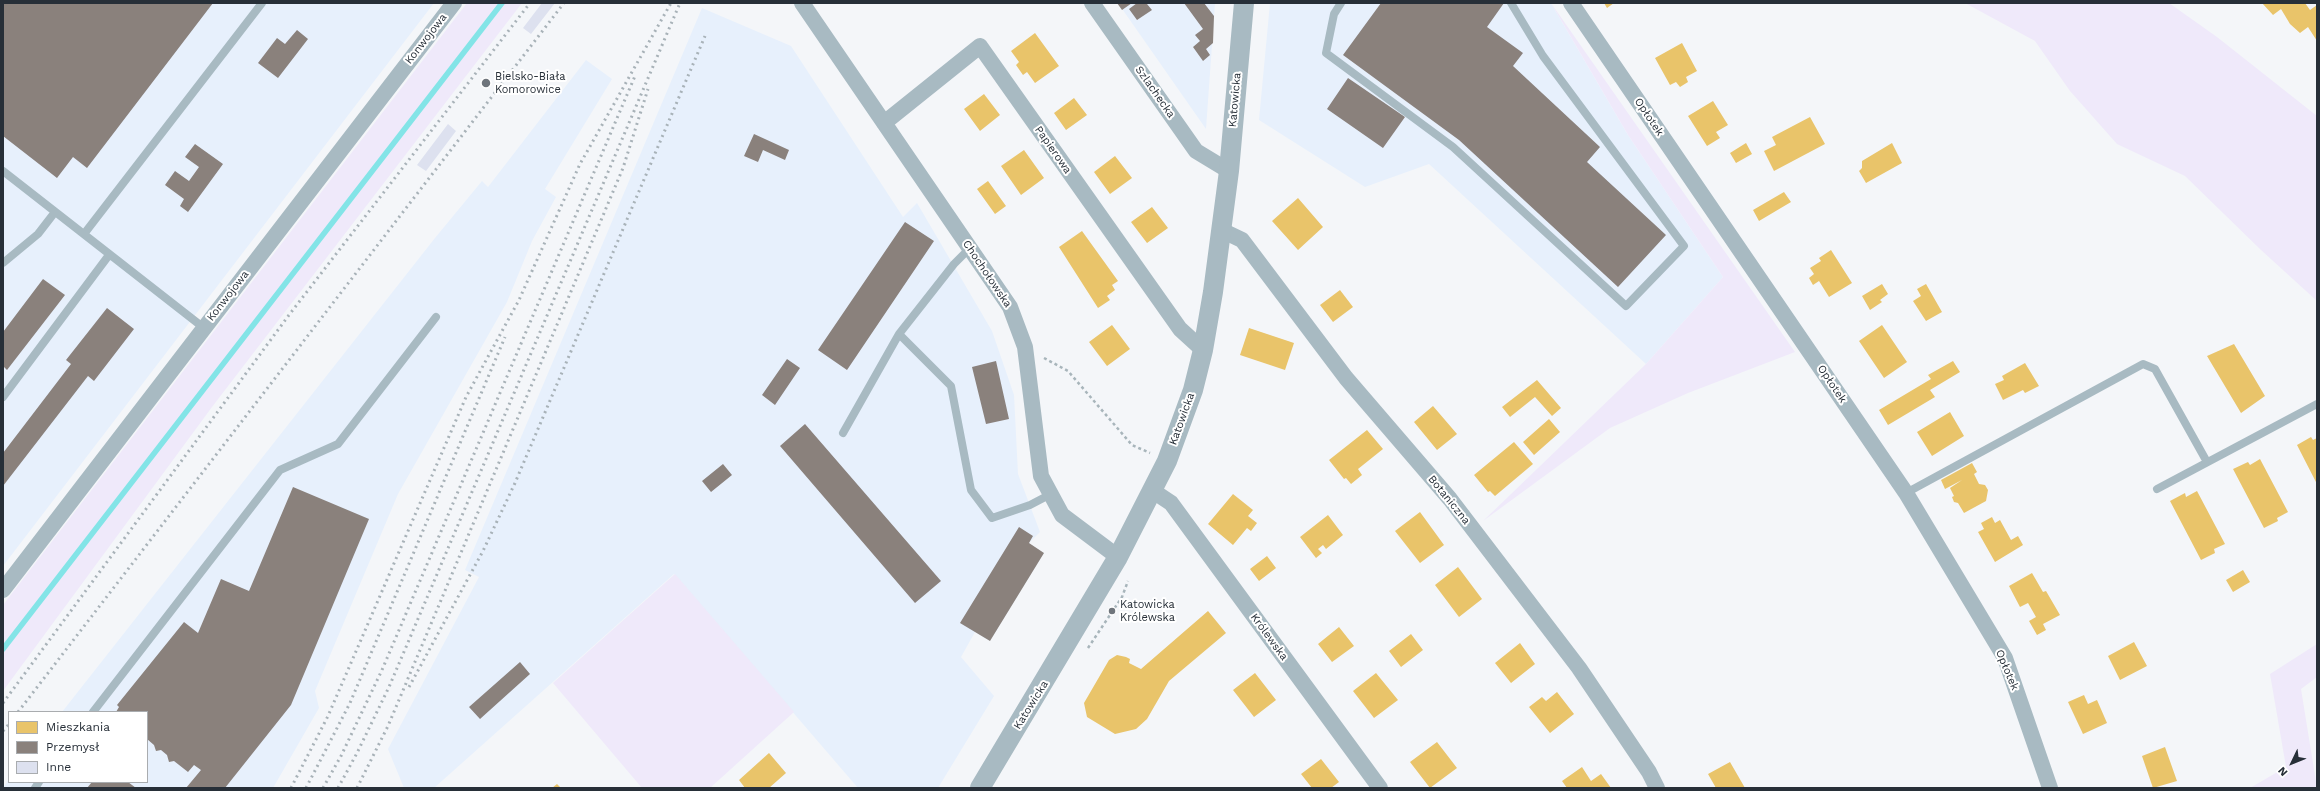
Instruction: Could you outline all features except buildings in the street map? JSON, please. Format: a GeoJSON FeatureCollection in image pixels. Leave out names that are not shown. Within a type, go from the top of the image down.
{"type":"FeatureCollection","features":[{"type":"Feature","properties":{"kind":"street","name":"Konwojowa"},"geometry":{"type":"LineString","coordinates":[[3,590],[454,3]]}},
{"type":"Feature","properties":{"kind":"street","name":"Chochołowska"},"geometry":{"type":"LineString","coordinates":[[802,3],[1010,307],[1025,347],[1041,476],[1062,515],[1118,557]]}},
{"type":"Feature","properties":{"kind":"street","name":"Szlachecka"},"geometry":{"type":"LineString","coordinates":[[1092,3],[1196,151],[1229,171]]}},
{"type":"Feature","properties":{"kind":"street","name":"Katowicka"},"geometry":{"type":"LineString","coordinates":[[980,788],[1118,557],[1167,460],[1190,397],[1203,350],[1221,230],[1229,171],[1244,3]]}},
{"type":"Feature","properties":{"kind":"street","name":"Opłotek"},"geometry":{"type":"LineString","coordinates":[[1571,3],[1906,493],[2005,658],[2050,788]]}},
{"type":"Feature","properties":{"kind":"street","name":"Papierowa"},"geometry":{"type":"LineString","coordinates":[[884,123],[980,46],[1180,329],[1203,350]]}},
{"type":"Feature","properties":{"kind":"street","name":"Botaniczna"},"geometry":{"type":"LineString","coordinates":[[1221,230],[1242,240],[1346,378],[1450,499],[1579,668],[1649,772],[1657,788]]}},
{"type":"Feature","properties":{"kind":"street","name":"Królewska"},"geometry":{"type":"LineString","coordinates":[[1152,491],[1171,504],[1380,788]]}},
{"type":"Feature","properties":{"kind":"lane"},"geometry":{"type":"LineString","coordinates":[[84,234],[262,3]]}},
{"type":"Feature","properties":{"kind":"lane"},"geometry":{"type":"LineString","coordinates":[[1341,3],[1334,14],[1326,52],[1453,146],[1626,306],[1684,246],[1543,56],[1511,3]]}},
{"type":"Feature","properties":{"kind":"lane"},"geometry":{"type":"LineString","coordinates":[[3,171],[204,328]]}},
{"type":"Feature","properties":{"kind":"lane"},"geometry":{"type":"LineString","coordinates":[[3,263],[38,234],[55,212]]}},
{"type":"Feature","properties":{"kind":"lane"},"geometry":{"type":"LineString","coordinates":[[843,433],[899,334],[954,264],[970,248]]}},
{"type":"Feature","properties":{"kind":"lane"},"geometry":{"type":"LineString","coordinates":[[3,397],[109,255]]}},
{"type":"Feature","properties":{"kind":"lane"},"geometry":{"type":"LineString","coordinates":[[94,711],[280,470],[338,444],[436,317]]}},
{"type":"Feature","properties":{"kind":"lane"},"geometry":{"type":"LineString","coordinates":[[899,334],[950,386],[971,490],[992,518],[1030,505],[1051,494]]}},
{"type":"Feature","properties":{"kind":"lane"},"geometry":{"type":"LineString","coordinates":[[1906,493],[2143,364],[2155,369],[2208,462]]}},
{"type":"Feature","properties":{"kind":"lane"},"geometry":{"type":"LineString","coordinates":[[2157,489],[2317,404]]}},
{"type":"Feature","properties":{"kind":"shaded area"},"geometry":{"type":"Polygon","coordinates":[[[3,3],[434,3],[3,566],[3,3]]]}},
{"type":"Feature","properties":{"kind":"shaded area"},"geometry":{"type":"Polygon","coordinates":[[[467,3],[522,3],[212,407],[3,691],[3,605],[467,3]]]}},
{"type":"Feature","properties":{"kind":"shaded area"},"geometry":{"type":"Polygon","coordinates":[[[1118,3],[1215,3],[1206,129],[1118,3]]]}},
{"type":"Feature","properties":{"kind":"shaded area"},"geometry":{"type":"Polygon","coordinates":[[[1270,3],[1551,3],[1628,135],[1723,277],[1646,364],[1429,164],[1365,187],[1259,120],[1270,3]]]}},
{"type":"Feature","properties":{"kind":"shaded area"},"geometry":{"type":"Polygon","coordinates":[[[1551,3],[1795,352],[1688,393],[1610,428],[1483,521],[1646,364],[1723,277],[1628,135],[1551,3]]]}},
{"type":"Feature","properties":{"kind":"shaded area"},"geometry":{"type":"Polygon","coordinates":[[[1965,3],[2169,3],[2217,37],[2317,116],[2317,301],[2261,250],[2185,176],[2117,144],[2070,91],[2035,41],[1965,3]]]}},
{"type":"Feature","properties":{"kind":"shaded area"},"geometry":{"type":"Polygon","coordinates":[[[702,8],[791,46],[903,217],[917,203],[992,331],[1014,395],[1018,474],[1040,532],[1029,543],[1044,553],[990,641],[975,632],[961,657],[994,696],[938,788],[858,788],[674,574],[434,788],[404,788],[388,749],[479,577],[465,570],[702,8]]]}},
{"type":"Feature","properties":{"kind":"shaded area"},"geometry":{"type":"Polygon","coordinates":[[[586,60],[612,79],[545,189],[556,197],[532,241],[507,302],[398,494],[315,691],[319,708],[273,788],[3,788],[8,780],[8,783],[148,783],[148,711],[63,711],[435,238],[482,181],[488,187],[586,60]]]}},
{"type":"Feature","properties":{"kind":"shaded area"},"geometry":{"type":"Polygon","coordinates":[[[675,574],[794,712],[710,788],[642,788],[553,683],[675,574]]]}},
{"type":"Feature","properties":{"kind":"shaded area"},"geometry":{"type":"Polygon","coordinates":[[[2317,644],[2317,677],[2301,689],[2317,788],[2250,788],[2286,767],[2270,674],[2317,644]]]}},
{"type":"Feature","properties":{"kind":"waterway"},"geometry":{"type":"LineString","coordinates":[[3,649],[502,3]]}},
{"type":"Feature","properties":{"kind":"railway"},"geometry":{"type":"LineString","coordinates":[[3,703],[289,315],[530,3]]}},
{"type":"Feature","properties":{"kind":"railway"},"geometry":{"type":"LineString","coordinates":[[19,711],[564,3]]}},
{"type":"Feature","properties":{"kind":"railway"},"geometry":{"type":"LineString","coordinates":[[291,788],[328,716],[466,397],[519,300],[580,164],[671,3]]}},
{"type":"Feature","properties":{"kind":"railway"},"geometry":{"type":"LineString","coordinates":[[338,788],[389,687],[680,3]]}},
{"type":"Feature","properties":{"kind":"railway"},"geometry":{"type":"LineString","coordinates":[[409,687],[483,551],[515,483],[705,36]]}},
{"type":"Feature","properties":{"kind":"railway"},"geometry":{"type":"LineString","coordinates":[[323,788],[341,756],[382,670],[635,76]]}},
{"type":"Feature","properties":{"kind":"railway"},"geometry":{"type":"LineString","coordinates":[[357,788],[388,726],[623,168],[648,89]]}},
{"type":"Feature","properties":{"kind":"railway"},"geometry":{"type":"LineString","coordinates":[[306,788],[350,703],[505,337]]}},
{"type":"Feature","properties":{"kind":"railway"},"geometry":{"type":"LineString","coordinates":[[3,731],[8,725]]}},
{"type":"Feature","properties":{"kind":"place","name":"Bielsko-Biała Komorowice"},"geometry":{"type":"Point","coordinates":[486,83]}},
{"type":"Feature","properties":{"kind":"place","name":"Katowicka Królewska"},"geometry":{"type":"Point","coordinates":[1112,611]}}]}
